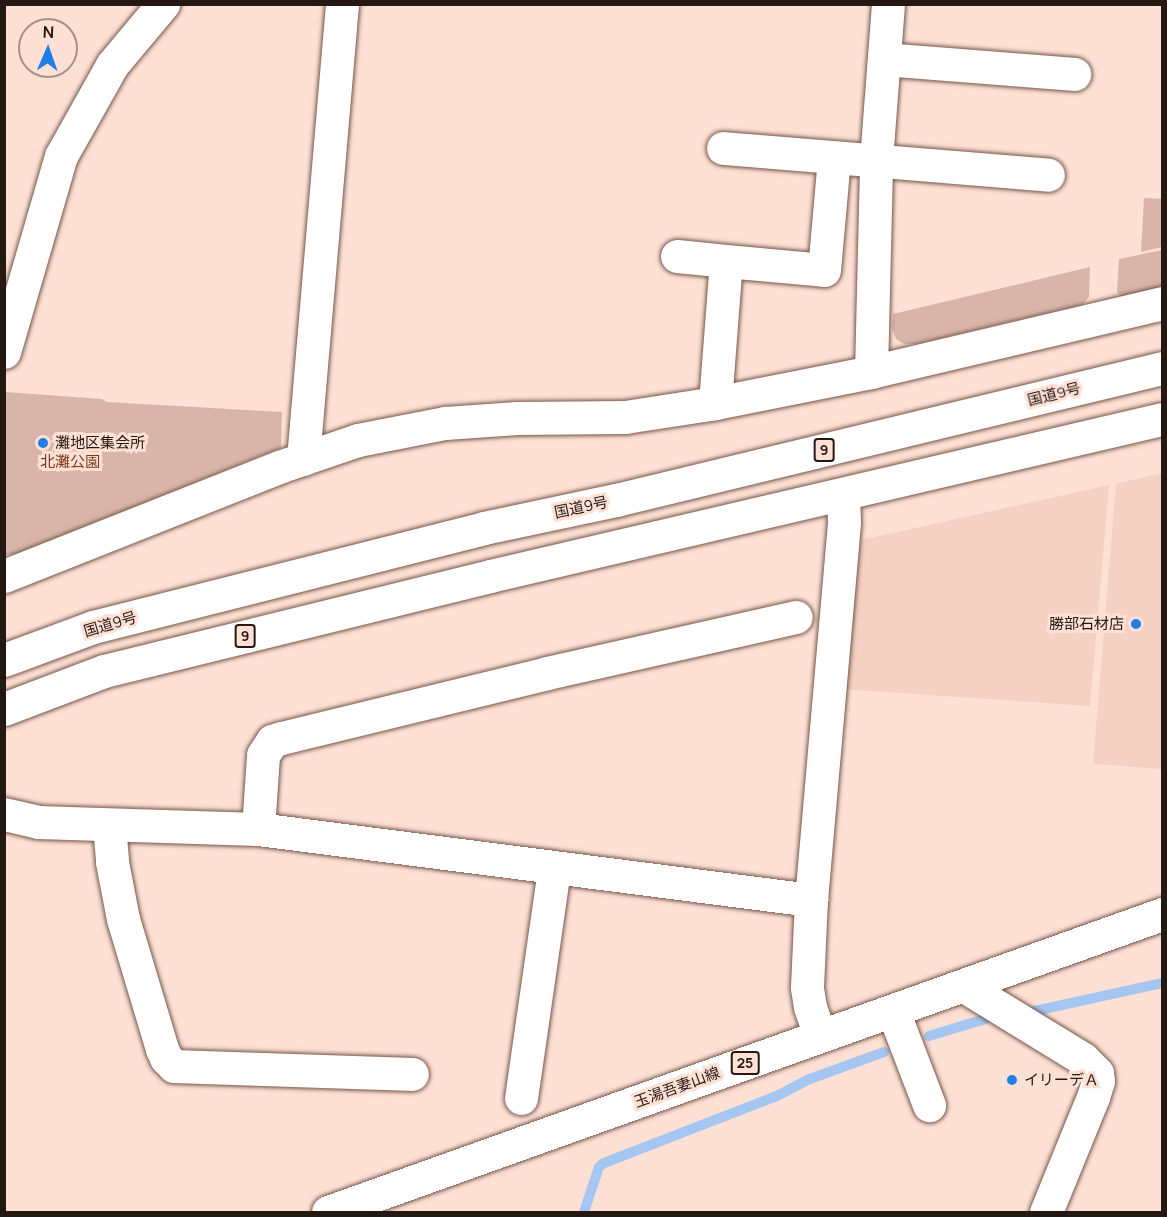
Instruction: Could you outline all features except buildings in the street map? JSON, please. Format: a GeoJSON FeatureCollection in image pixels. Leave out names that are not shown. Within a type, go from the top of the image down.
{"type":"FeatureCollection","features":[{"type":"Feature","properties":{"kind":"main road"},"geometry":{"type":"LineString","coordinates":[[4,352],[60,156],[112,65],[163,4]]}},
{"type":"Feature","properties":{"kind":"main road"},"geometry":{"type":"LineString","coordinates":[[303,459],[342,4]]}},
{"type":"Feature","properties":{"kind":"main road"},"geometry":{"type":"LineString","coordinates":[[871,372],[876,160],[888,4]]}},
{"type":"Feature","properties":{"kind":"main road"},"geometry":{"type":"LineString","coordinates":[[884,59],[1074,74]]}},
{"type":"Feature","properties":{"kind":"main road"},"geometry":{"type":"LineString","coordinates":[[723,148],[1048,175]]}},
{"type":"Feature","properties":{"kind":"main road"},"geometry":{"type":"LineString","coordinates":[[677,256],[824,270],[834,158]]}},
{"type":"Feature","properties":{"kind":"main road"},"geometry":{"type":"LineString","coordinates":[[714,404],[726,261]]}},
{"type":"Feature","properties":{"kind":"main road"},"geometry":{"type":"LineString","coordinates":[[4,576],[303,459],[358,440],[445,423],[517,418],[625,417],[714,404],[871,372],[1162,303]]}},
{"type":"Feature","properties":{"kind":"main road","name":"国道9号"},"geometry":{"type":"LineString","coordinates":[[4,660],[93,627],[484,528],[616,500],[1162,368]]}},
{"type":"Feature","properties":{"kind":"main road","name":"9"},"geometry":{"type":"LineString","coordinates":[[4,709],[104,671],[490,576],[1162,419]]}},
{"type":"Feature","properties":{"kind":"main road"},"geometry":{"type":"LineString","coordinates":[[820,1036],[810,1007],[807,987],[810,900],[844,522],[843,494]]}},
{"type":"Feature","properties":{"kind":"main road"},"geometry":{"type":"LineString","coordinates":[[258,830],[262,755],[272,741],[547,673],[796,617]]}},
{"type":"Feature","properties":{"kind":"main road"},"geometry":{"type":"LineString","coordinates":[[4,814],[38,822],[258,830],[810,900]]}},
{"type":"Feature","properties":{"kind":"main road"},"geometry":{"type":"LineString","coordinates":[[109,825],[112,862],[123,919],[162,1049],[166,1058],[174,1066],[412,1074]]}},
{"type":"Feature","properties":{"kind":"main road"},"geometry":{"type":"LineString","coordinates":[[521,1098],[554,869]]}},
{"type":"Feature","properties":{"kind":"main road","name":"玉湯吾妻山線"},"geometry":{"type":"LineString","coordinates":[[328,1212],[1162,914]]}},
{"type":"Feature","properties":{"kind":"main road"},"geometry":{"type":"LineString","coordinates":[[964,986],[1083,1059],[1097,1072],[1098,1081],[1093,1096],[1046,1212]]}},
{"type":"Feature","properties":{"kind":"main road"},"geometry":{"type":"LineString","coordinates":[[893,1011],[929,1105]]}},
{"type":"Feature","properties":{"kind":"shaded area","name":"勝部石材店"},"geometry":{"type":"Polygon","coordinates":[[[1162,473],[1162,769],[1093,764],[1116,484],[1162,473]]]}},
{"type":"Feature","properties":{"kind":"shaded area"},"geometry":{"type":"Polygon","coordinates":[[[1109,485],[1090,706],[839,689],[861,540],[1109,485]]]}},
{"type":"Feature","properties":{"kind":"green space"},"geometry":{"type":"Polygon","coordinates":[[[1144,198],[1162,199],[1162,247],[1141,252],[1144,198]]]}},
{"type":"Feature","properties":{"kind":"green space"},"geometry":{"type":"Polygon","coordinates":[[[1162,250],[1162,287],[1122,298],[1117,292],[1119,259],[1162,250]]]}},
{"type":"Feature","properties":{"kind":"green space"},"geometry":{"type":"Polygon","coordinates":[[[1090,267],[1089,297],[1082,305],[916,344],[904,344],[896,339],[892,329],[893,314],[1090,267]]]}},
{"type":"Feature","properties":{"kind":"green space","name":"北灘公園"},"geometry":{"type":"Polygon","coordinates":[[[5,392],[102,399],[107,402],[282,412],[281,448],[19,553],[5,555],[5,392]]]}},
{"type":"Feature","properties":{"kind":"waterway"},"geometry":{"type":"LineString","coordinates":[[1030,1012],[1162,983]]}},
{"type":"Feature","properties":{"kind":"waterway"},"geometry":{"type":"LineString","coordinates":[[929,1036],[985,1019]]}},
{"type":"Feature","properties":{"kind":"waterway"},"geometry":{"type":"LineString","coordinates":[[584,1212],[599,1167],[604,1163],[779,1095],[807,1080],[884,1052]]}},
{"type":"Feature","properties":{"kind":"place","name":"灘地区集会所"},"geometry":{"type":"Point","coordinates":[43,443]}},
{"type":"Feature","properties":{"kind":"place","name":"勝部石材店"},"geometry":{"type":"Point","coordinates":[1136,624]}},
{"type":"Feature","properties":{"kind":"place","name":"イリーデＡ"},"geometry":{"type":"Point","coordinates":[1012,1080]}}]}
